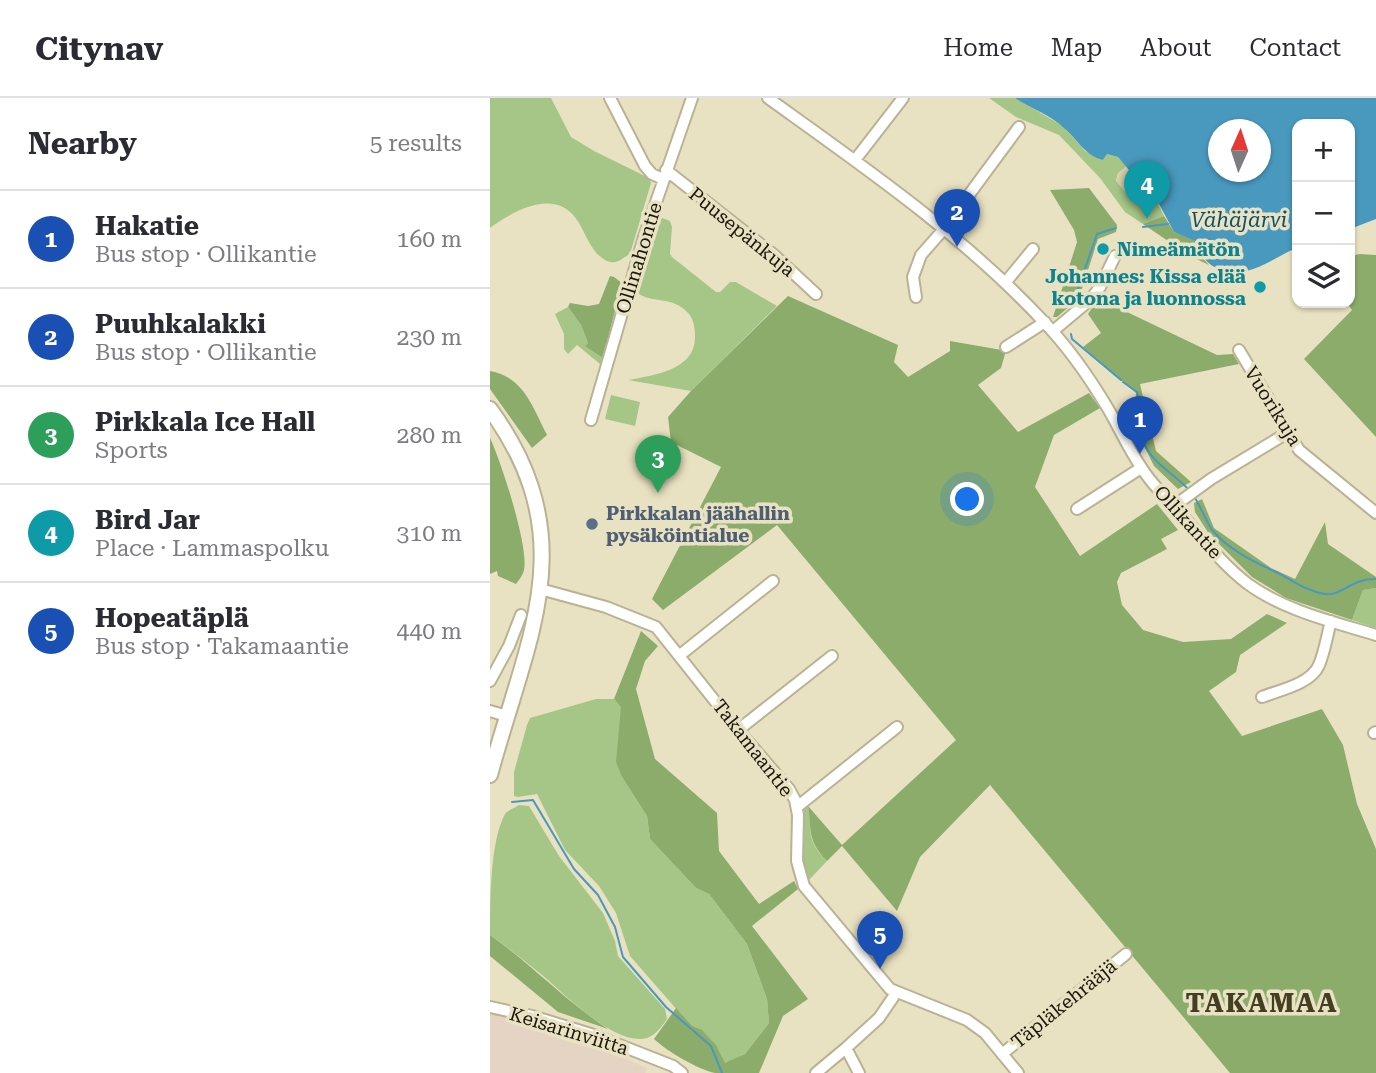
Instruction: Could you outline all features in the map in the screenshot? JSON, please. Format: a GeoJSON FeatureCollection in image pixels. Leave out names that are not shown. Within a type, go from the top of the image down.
{"type":"FeatureCollection","features":[{"type":"Feature","properties":{"kind":"main road"},"geometry":{"type":"LineString","coordinates":[[490,409],[511,440],[532,484],[543,542],[540,589],[529,641],[490,775]]}},
{"type":"Feature","properties":{"kind":"street","name":"Puusepänkuja"},"geometry":{"type":"LineString","coordinates":[[610,98],[645,166],[652,174],[665,175],[774,255],[816,294]]}},
{"type":"Feature","properties":{"kind":"street","name":"Ollinahontie"},"geometry":{"type":"LineString","coordinates":[[591,420],[665,175],[692,98]]}},
{"type":"Feature","properties":{"kind":"street","name":"Ollikantie"},"geometry":{"type":"LineString","coordinates":[[770,98],[855,160],[943,230],[1005,283],[1049,327],[1106,405],[1141,468],[1209,547],[1249,584],[1288,606],[1376,635]]}},
{"type":"Feature","properties":{"kind":"street"},"geometry":{"type":"LineString","coordinates":[[855,160],[902,98]]}},
{"type":"Feature","properties":{"kind":"street"},"geometry":{"type":"LineString","coordinates":[[916,297],[913,277],[921,255],[943,230],[1019,127]]}},
{"type":"Feature","properties":{"kind":"street"},"geometry":{"type":"LineString","coordinates":[[1005,283],[1033,249]]}},
{"type":"Feature","properties":{"kind":"street"},"geometry":{"type":"LineString","coordinates":[[1006,348],[1049,327],[1090,300],[1100,287],[1115,256]]}},
{"type":"Feature","properties":{"kind":"street","name":"Vuorikuja"},"geometry":{"type":"LineString","coordinates":[[1239,350],[1299,450],[1376,513]]}},
{"type":"Feature","properties":{"kind":"street"},"geometry":{"type":"LineString","coordinates":[[1174,506],[1211,479],[1287,433]]}},
{"type":"Feature","properties":{"kind":"street"},"geometry":{"type":"LineString","coordinates":[[1077,509],[1141,468]]}},
{"type":"Feature","properties":{"kind":"street"},"geometry":{"type":"LineString","coordinates":[[680,655],[773,581]]}},
{"type":"Feature","properties":{"kind":"street","name":"Takamaantie"},"geometry":{"type":"LineString","coordinates":[[540,589],[606,607],[656,627],[789,789],[797,807],[797,861],[804,886],[875,972],[896,993],[967,1020],[985,1033],[1018,1073]]}},
{"type":"Feature","properties":{"kind":"street"},"geometry":{"type":"LineString","coordinates":[[490,681],[521,615]]}},
{"type":"Feature","properties":{"kind":"street"},"geometry":{"type":"LineString","coordinates":[[1262,697],[1308,679],[1319,666],[1331,621]]}},
{"type":"Feature","properties":{"kind":"street"},"geometry":{"type":"LineString","coordinates":[[738,730],[832,656]]}},
{"type":"Feature","properties":{"kind":"street"},"geometry":{"type":"LineString","coordinates":[[490,711],[507,716]]}},
{"type":"Feature","properties":{"kind":"street"},"geometry":{"type":"LineString","coordinates":[[797,807],[897,727]]}},
{"type":"Feature","properties":{"kind":"street","name":"Täpläkehrääjä"},"geometry":{"type":"LineString","coordinates":[[1002,1054],[1126,954]]}},
{"type":"Feature","properties":{"kind":"street"},"geometry":{"type":"LineString","coordinates":[[816,1073],[879,1018],[896,993]]}},
{"type":"Feature","properties":{"kind":"street","name":"Keisarinviitta"},"geometry":{"type":"LineString","coordinates":[[491,1008],[532,1016],[594,1035],[673,1066],[682,1073]]}},
{"type":"Feature","properties":{"kind":"street"},"geometry":{"type":"LineString","coordinates":[[846,1048],[859,1073]]}},
{"type":"Feature","properties":{"kind":"shaded area"},"geometry":{"type":"Polygon","coordinates":[[[490,1015],[502,1015],[556,1028],[647,1068],[645,1073],[490,1073],[490,1015]]]}},
{"type":"Feature","properties":{"kind":"green space"},"geometry":{"type":"Polygon","coordinates":[[[490,98],[551,98],[571,137],[649,178],[651,183],[630,254],[615,262],[604,259],[594,250],[577,220],[568,210],[557,205],[534,205],[522,209],[490,228],[490,98]]]}},
{"type":"Feature","properties":{"kind":"green space"},"geometry":{"type":"Polygon","coordinates":[[[989,98],[1015,98],[1063,126],[1085,151],[1103,160],[1107,154],[1118,157],[1127,166],[1118,173],[1116,181],[1144,197],[1151,189],[1164,216],[1143,224],[1125,212],[1100,178],[1059,135],[1016,117],[989,98]]]}},
{"type":"Feature","properties":{"kind":"green space"},"geometry":{"type":"Polygon","coordinates":[[[1089,188],[1117,225],[1116,232],[1098,239],[1079,298],[1057,317],[1053,317],[1077,242],[1074,230],[1050,190],[1089,188]]]}},
{"type":"Feature","properties":{"kind":"green space"},"geometry":{"type":"Polygon","coordinates":[[[1164,216],[1174,232],[1196,241],[1198,253],[1209,265],[1190,256],[1143,224],[1164,216]]]}},
{"type":"Feature","properties":{"kind":"green space"},"geometry":{"type":"Polygon","coordinates":[[[662,218],[670,221],[672,227],[672,257],[716,292],[720,292],[730,282],[736,282],[777,306],[691,391],[628,380],[672,369],[689,357],[693,347],[694,327],[688,313],[676,304],[646,297],[635,291],[659,220],[662,218]]]}},
{"type":"Feature","properties":{"kind":"green space"},"geometry":{"type":"Polygon","coordinates":[[[1355,255],[1376,255],[1376,437],[1304,359],[1352,310],[1351,308],[1355,308],[1355,255]]]}},
{"type":"Feature","properties":{"kind":"green space"},"geometry":{"type":"Polygon","coordinates":[[[610,276],[622,283],[603,358],[585,346],[588,343],[581,325],[568,307],[570,303],[588,306],[599,304],[610,276]]]}},
{"type":"Feature","properties":{"kind":"green space"},"geometry":{"type":"Polygon","coordinates":[[[1104,290],[1127,312],[1217,355],[1233,354],[1239,364],[1140,384],[1156,451],[1191,482],[1178,489],[1154,466],[1134,426],[1136,393],[1083,347],[1101,333],[1088,314],[1104,290]]]}},
{"type":"Feature","properties":{"kind":"green space"},"geometry":{"type":"Polygon","coordinates":[[[788,296],[898,345],[894,362],[908,377],[950,351],[950,341],[1002,350],[1005,354],[1001,368],[978,385],[1018,432],[1089,393],[1100,408],[1054,435],[1035,487],[1080,556],[1157,504],[1178,530],[1161,539],[1167,549],[1121,573],[1117,582],[1122,605],[1143,630],[1183,642],[1231,639],[1267,614],[1287,623],[1240,655],[1236,672],[1209,691],[1242,736],[1322,709],[1343,745],[1357,804],[1376,849],[1376,1073],[1230,1073],[990,785],[920,857],[897,911],[842,846],[827,861],[821,854],[812,835],[808,806],[842,845],[956,740],[777,525],[663,610],[652,599],[721,467],[671,442],[668,417],[788,296]]]}},
{"type":"Feature","properties":{"kind":"green space"},"geometry":{"type":"Polygon","coordinates":[[[568,307],[581,325],[588,343],[586,346],[603,358],[600,364],[577,345],[568,354],[564,349],[564,334],[555,314],[568,307]]]}},
{"type":"Feature","properties":{"kind":"green space"},"geometry":{"type":"Polygon","coordinates":[[[490,371],[511,380],[532,404],[547,435],[532,448],[490,389],[490,371]]]}},
{"type":"Feature","properties":{"kind":"green space"},"geometry":{"type":"Polygon","coordinates":[[[611,395],[640,402],[635,426],[605,419],[611,395]]]}},
{"type":"Feature","properties":{"kind":"green space"},"geometry":{"type":"Polygon","coordinates":[[[490,438],[507,484],[522,543],[524,570],[516,584],[498,576],[497,571],[490,574],[490,438]]]}},
{"type":"Feature","properties":{"kind":"green space"},"geometry":{"type":"Polygon","coordinates":[[[1202,499],[1214,528],[1271,568],[1295,579],[1325,522],[1328,544],[1376,577],[1376,588],[1363,590],[1352,620],[1286,598],[1252,577],[1209,534],[1195,512],[1194,503],[1202,499]]]}},
{"type":"Feature","properties":{"kind":"green space"},"geometry":{"type":"Polygon","coordinates":[[[1376,588],[1376,628],[1352,620],[1363,590],[1376,588]]]}},
{"type":"Feature","properties":{"kind":"green space"},"geometry":{"type":"Polygon","coordinates":[[[641,631],[658,646],[645,661],[636,689],[655,759],[717,813],[719,851],[759,904],[794,881],[798,889],[752,926],[808,999],[783,1016],[759,1073],[708,1071],[684,1060],[654,1039],[676,1008],[692,1026],[702,1030],[716,1045],[725,1063],[745,1054],[769,1023],[767,999],[747,944],[709,894],[696,888],[650,839],[647,816],[622,777],[616,762],[621,707],[614,699],[641,631]]]}},
{"type":"Feature","properties":{"kind":"green space"},"geometry":{"type":"Polygon","coordinates":[[[596,699],[614,699],[621,706],[622,777],[647,816],[650,839],[696,888],[709,894],[747,944],[767,999],[769,1023],[745,1054],[725,1064],[712,1042],[704,1033],[692,1027],[630,956],[616,913],[599,886],[565,850],[537,794],[514,796],[514,772],[530,718],[596,699]]]}},
{"type":"Feature","properties":{"kind":"green space"},"geometry":{"type":"Polygon","coordinates":[[[519,805],[529,806],[559,856],[603,913],[615,941],[618,956],[665,1009],[667,1019],[650,1037],[634,1039],[606,1027],[490,935],[496,840],[505,814],[519,805]]]}},
{"type":"Feature","properties":{"kind":"green space"},"geometry":{"type":"Polygon","coordinates":[[[808,806],[815,847],[827,861],[808,881],[802,845],[804,809],[808,806]]]}},
{"type":"Feature","properties":{"kind":"green space"},"geometry":{"type":"Polygon","coordinates":[[[490,935],[608,1029],[558,1012],[490,956],[490,935]]]}},
{"type":"Feature","properties":{"kind":"sand"},"geometry":{"type":"Polygon","coordinates":[[[1127,166],[1151,189],[1140,201],[1131,199],[1116,181],[1118,173],[1127,166]]]}},
{"type":"Feature","properties":{"kind":"water","name":"Vähäjärvi"},"geometry":{"type":"Polygon","coordinates":[[[1015,98],[1376,98],[1376,219],[1355,227],[1355,119],[1292,119],[1292,251],[1253,269],[1237,272],[1221,270],[1202,256],[1195,241],[1174,232],[1151,189],[1118,157],[1107,154],[1103,160],[1096,158],[1047,115],[1015,98]]]}},
{"type":"Feature","properties":{"kind":"waterway"},"geometry":{"type":"LineString","coordinates":[[1143,227],[1168,224]]}},
{"type":"Feature","properties":{"kind":"waterway"},"geometry":{"type":"LineString","coordinates":[[1071,309],[1097,234],[1116,228]]}},
{"type":"Feature","properties":{"kind":"waterway"},"geometry":{"type":"LineString","coordinates":[[1071,334],[1072,339],[1121,380]]}},
{"type":"Feature","properties":{"kind":"waterway"},"geometry":{"type":"LineString","coordinates":[[1123,382],[1137,392],[1140,431],[1149,453],[1188,489]]}},
{"type":"Feature","properties":{"kind":"waterway"},"geometry":{"type":"LineString","coordinates":[[1195,498],[1211,527],[1226,544],[1305,588],[1331,594],[1360,581],[1376,579]]}},
{"type":"Feature","properties":{"kind":"waterway"},"geometry":{"type":"LineString","coordinates":[[512,802],[533,800],[574,869],[598,895],[615,927],[623,957],[666,1007],[711,1046],[722,1073]]}},
{"type":"Feature","properties":{"kind":"place","name":"Bird Jar"},"geometry":{"type":"Point","coordinates":[1147,219]}},
{"type":"Feature","properties":{"kind":"place","name":"Puuhkalakki"},"geometry":{"type":"Point","coordinates":[957,247]}},
{"type":"Feature","properties":{"kind":"place","name":"Nimeämätön"},"geometry":{"type":"Point","coordinates":[1103,249]}},
{"type":"Feature","properties":{"kind":"place","name":"Johannes: Kissa elää kotona ja luonnossa"},"geometry":{"type":"Point","coordinates":[1260,287]}},
{"type":"Feature","properties":{"kind":"place","name":"Hakatie"},"geometry":{"type":"Point","coordinates":[1140,454]}},
{"type":"Feature","properties":{"kind":"place","name":"Pirkkala Ice Hall"},"geometry":{"type":"Point","coordinates":[658,493]}},
{"type":"Feature","properties":{"kind":"place","name":"Pirkkalan jäähallin pysäköintialue"},"geometry":{"type":"Point","coordinates":[592,524]}},
{"type":"Feature","properties":{"kind":"place","name":"Hopeatäplä"},"geometry":{"type":"Point","coordinates":[880,969]}},
{"type":"Feature","properties":{"kind":"district","name":"TAKAMAA"},"geometry":{"type":"Point","coordinates":[1262,1003]}}]}
